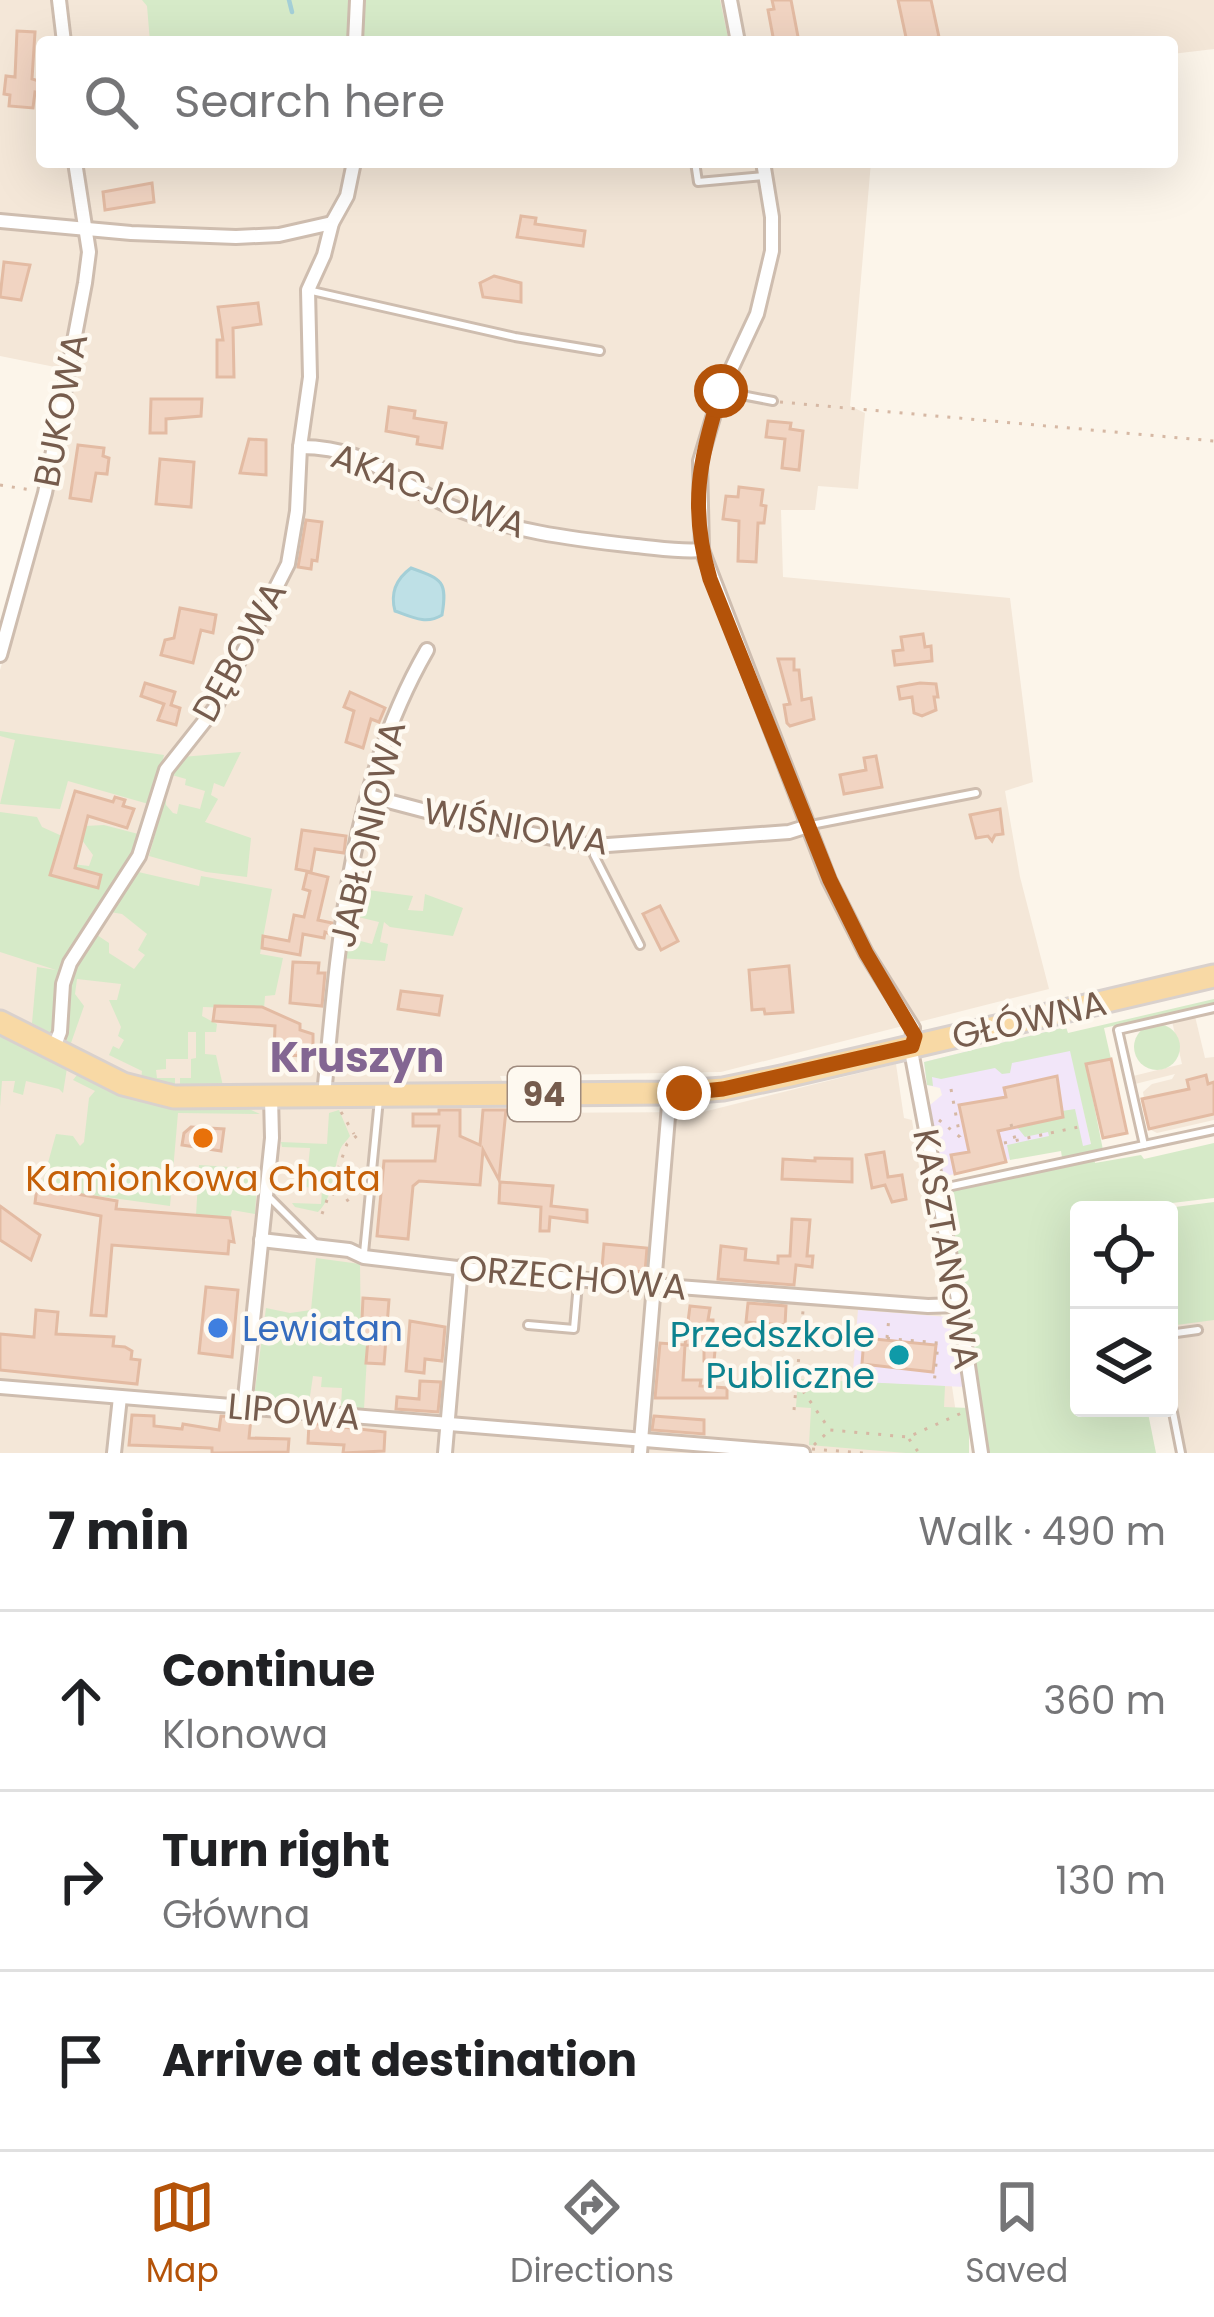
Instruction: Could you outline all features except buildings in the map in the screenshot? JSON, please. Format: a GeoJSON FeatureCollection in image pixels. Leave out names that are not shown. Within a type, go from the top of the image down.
{"type":"FeatureCollection","features":[{"type":"Feature","properties":{"kind":"main road","name":"GŁÓWNA"},"geometry":{"type":"LineString","coordinates":[[0,1022],[123,1084],[160,1096],[332,1102],[379,1096],[670,1093],[723,1089],[1214,976]]}},
{"type":"Feature","properties":{"kind":"street"},"geometry":{"type":"LineString","coordinates":[[59,0],[63,36]]}},
{"type":"Feature","properties":{"kind":"street"},"geometry":{"type":"LineString","coordinates":[[356,36],[357,0]]}},
{"type":"Feature","properties":{"kind":"street"},"geometry":{"type":"LineString","coordinates":[[730,0],[737,36]]}},
{"type":"Feature","properties":{"kind":"street","name":"BUKOWA"},"geometry":{"type":"LineString","coordinates":[[0,655],[45,493],[88,252],[76,168]]}},
{"type":"Feature","properties":{"kind":"street","name":"DĘBOWA"},"geometry":{"type":"LineString","coordinates":[[52,1050],[60,1032],[63,985],[70,963],[139,856],[166,770],[215,708],[287,564],[310,377],[308,290],[346,196],[352,168]]}},
{"type":"Feature","properties":{"kind":"street","name":"KASZTANOWA"},"geometry":{"type":"LineString","coordinates":[[764,169],[773,232],[769,266],[757,314],[721,391],[700,461],[702,550],[808,826],[866,953],[913,1028],[912,1046],[981,1453]]}},
{"type":"Feature","properties":{"kind":"street"},"geometry":{"type":"LineString","coordinates":[[0,221],[131,233],[279,235],[332,223]]}},
{"type":"Feature","properties":{"kind":"street"},"geometry":{"type":"LineString","coordinates":[[88,252],[106,237],[131,233]]}},
{"type":"Feature","properties":{"kind":"street","name":"AKACJOWA"},"geometry":{"type":"LineString","coordinates":[[300,446],[366,457],[444,504],[489,520],[565,537],[702,550]]}},
{"type":"Feature","properties":{"kind":"street","name":"JABŁONIOWA"},"geometry":{"type":"LineString","coordinates":[[332,1102],[339,929],[369,796],[400,696],[427,650]]}},
{"type":"Feature","properties":{"kind":"street","name":"WIŚNIOWA"},"geometry":{"type":"LineString","coordinates":[[369,796],[464,821],[594,846],[789,832],[808,826]]}},
{"type":"Feature","properties":{"kind":"street"},"geometry":{"type":"LineString","coordinates":[[641,1446],[670,1093]]}},
{"type":"Feature","properties":{"kind":"street"},"geometry":{"type":"LineString","coordinates":[[244,1407],[272,1138],[271,1097]]}},
{"type":"Feature","properties":{"kind":"street","name":"ORZECHOWA"},"geometry":{"type":"LineString","coordinates":[[261,1240],[349,1250],[364,1257],[578,1279],[959,1305]]}},
{"type":"Feature","properties":{"kind":"street"},"geometry":{"type":"LineString","coordinates":[[446,1453],[461,1267]]}},
{"type":"Feature","properties":{"kind":"street","name":"LIPOWA"},"geometry":{"type":"LineString","coordinates":[[0,1388],[641,1446],[803,1453]]}},
{"type":"Feature","properties":{"kind":"street"},"geometry":{"type":"LineString","coordinates":[[114,1453],[120,1397]]}},
{"type":"Feature","properties":{"kind":"lane"},"geometry":{"type":"LineString","coordinates":[[696,168],[698,182],[764,169]]}},
{"type":"Feature","properties":{"kind":"lane"},"geometry":{"type":"LineString","coordinates":[[308,290],[600,352]]}},
{"type":"Feature","properties":{"kind":"lane"},"geometry":{"type":"LineString","coordinates":[[721,391],[772,401]]}},
{"type":"Feature","properties":{"kind":"lane"},"geometry":{"type":"LineString","coordinates":[[808,826],[976,793]]}},
{"type":"Feature","properties":{"kind":"lane"},"geometry":{"type":"LineString","coordinates":[[594,846],[640,945]]}},
{"type":"Feature","properties":{"kind":"lane"},"geometry":{"type":"LineString","coordinates":[[1144,1145],[1118,1030],[1214,1008]]}},
{"type":"Feature","properties":{"kind":"lane"},"geometry":{"type":"LineString","coordinates":[[364,1257],[379,1096]]}},
{"type":"Feature","properties":{"kind":"lane"},"geometry":{"type":"LineString","coordinates":[[938,1189],[1214,1130]]}},
{"type":"Feature","properties":{"kind":"lane"},"geometry":{"type":"LineString","coordinates":[[266,1194],[319,1246]]}},
{"type":"Feature","properties":{"kind":"lane"},"geometry":{"type":"LineString","coordinates":[[528,1325],[574,1329],[578,1279]]}},
{"type":"Feature","properties":{"kind":"lane"},"geometry":{"type":"LineString","coordinates":[[1178,1333],[1198,1330]]}},
{"type":"Feature","properties":{"kind":"lane"},"geometry":{"type":"LineString","coordinates":[[1174,1417],[1181,1453]]}},
{"type":"Feature","properties":{"kind":"path"},"geometry":{"type":"LineString","coordinates":[[772,401],[1214,441]]}},
{"type":"Feature","properties":{"kind":"path"},"geometry":{"type":"LineString","coordinates":[[0,485],[45,493]]}},
{"type":"Feature","properties":{"kind":"path"},"geometry":{"type":"LineString","coordinates":[[951,1089],[961,1144]]}},
{"type":"Feature","properties":{"kind":"path"},"geometry":{"type":"LineString","coordinates":[[322,1214],[347,1144],[358,1134],[347,1127],[332,1102]]}},
{"type":"Feature","properties":{"kind":"path"},"geometry":{"type":"LineString","coordinates":[[933,1119],[960,1137]]}},
{"type":"Feature","properties":{"kind":"path"},"geometry":{"type":"LineString","coordinates":[[1011,1124],[1015,1141]]}},
{"type":"Feature","properties":{"kind":"path"},"geometry":{"type":"LineString","coordinates":[[1004,1143],[1082,1126]]}},
{"type":"Feature","properties":{"kind":"path"},"geometry":{"type":"LineString","coordinates":[[328,1199],[356,1171]]}},
{"type":"Feature","properties":{"kind":"path"},"geometry":{"type":"LineString","coordinates":[[340,1188],[352,1207]]}},
{"type":"Feature","properties":{"kind":"path"},"geometry":{"type":"LineString","coordinates":[[794,1410],[804,1303]]}},
{"type":"Feature","properties":{"kind":"path"},"geometry":{"type":"LineString","coordinates":[[887,1338],[890,1310]]}},
{"type":"Feature","properties":{"kind":"path"},"geometry":{"type":"LineString","coordinates":[[861,1347],[862,1336],[938,1343],[934,1385]]}},
{"type":"Feature","properties":{"kind":"path"},"geometry":{"type":"LineString","coordinates":[[796,1381],[830,1430]]}},
{"type":"Feature","properties":{"kind":"path"},"geometry":{"type":"LineString","coordinates":[[830,1430],[908,1437],[971,1410]]}},
{"type":"Feature","properties":{"kind":"path"},"geometry":{"type":"LineString","coordinates":[[830,1430],[813,1449],[865,1453]]}},
{"type":"Feature","properties":{"kind":"path"},"geometry":{"type":"LineString","coordinates":[[908,1437],[919,1453]]}},
{"type":"Feature","properties":{"kind":"shaded area"},"geometry":{"type":"Polygon","coordinates":[[[0,0],[1214,0],[1214,49],[1178,53],[1178,36],[36,36],[36,168],[870,168],[850,406],[865,413],[858,489],[818,486],[815,510],[781,510],[783,577],[1010,598],[1033,782],[1005,791],[1020,877],[1049,989],[721,1072],[500,1076],[515,1113],[703,1112],[896,1064],[904,1118],[912,1120],[962,1453],[0,1453],[0,670],[50,504],[75,371],[0,356],[0,0]]]}},
{"type":"Feature","properties":{"kind":"shaded area"},"geometry":{"type":"Polygon","coordinates":[[[1194,1012],[1205,1058],[1214,1057],[1214,1120],[1157,1133],[1149,1129],[1143,1092],[1175,1074],[1131,1085],[1129,1077],[1182,1064],[1171,1017],[1194,1012]]]}},
{"type":"Feature","properties":{"kind":"shaded area"},"geometry":{"type":"Polygon","coordinates":[[[1066,1027],[1091,1145],[943,1177],[930,1105],[942,1095],[940,1088],[927,1085],[924,1062],[1066,1027]]]}},
{"type":"Feature","properties":{"kind":"shaded area"},"geometry":{"type":"Polygon","coordinates":[[[1214,1269],[1214,1453],[1186,1453],[1178,1416],[1178,1273],[1214,1269]]]}},
{"type":"Feature","properties":{"kind":"shaded area"},"geometry":{"type":"Polygon","coordinates":[[[858,1310],[948,1317],[958,1327],[966,1387],[852,1382],[858,1310]]]}},
{"type":"Feature","properties":{"kind":"green space"},"geometry":{"type":"Polygon","coordinates":[[[142,0],[352,0],[350,36],[150,36],[147,6],[142,0]]]}},
{"type":"Feature","properties":{"kind":"green space"},"geometry":{"type":"Polygon","coordinates":[[[365,0],[720,0],[728,36],[363,36],[365,0]]]}},
{"type":"Feature","properties":{"kind":"green space"},"geometry":{"type":"Polygon","coordinates":[[[0,731],[164,755],[152,805],[68,781],[60,809],[0,804],[15,740],[0,736],[0,731]]]}},
{"type":"Feature","properties":{"kind":"green space"},"geometry":{"type":"Polygon","coordinates":[[[241,752],[224,787],[214,783],[211,795],[218,799],[205,822],[251,838],[247,877],[206,872],[149,856],[166,794],[166,805],[173,813],[177,814],[179,804],[200,809],[205,791],[172,775],[182,757],[241,752]]]}},
{"type":"Feature","properties":{"kind":"green space"},"geometry":{"type":"Polygon","coordinates":[[[0,812],[37,817],[42,827],[62,836],[55,862],[89,866],[93,855],[82,840],[85,826],[104,825],[142,835],[64,966],[53,1035],[32,1023],[37,967],[56,970],[0,952],[0,812]]]}},
{"type":"Feature","properties":{"kind":"green space"},"geometry":{"type":"Polygon","coordinates":[[[134,871],[199,886],[201,876],[272,889],[260,954],[283,958],[275,995],[265,996],[264,1009],[203,1007],[202,1016],[217,1024],[216,1032],[205,1032],[205,1054],[216,1055],[223,1086],[180,1086],[180,1078],[191,1078],[196,1032],[188,1032],[188,1059],[166,1059],[166,1069],[156,1070],[157,1078],[175,1078],[175,1086],[141,1080],[142,1071],[109,1055],[124,1040],[118,1036],[121,1027],[109,1000],[117,1000],[121,984],[77,979],[75,994],[84,1006],[71,1043],[67,1042],[68,978],[97,935],[109,943],[109,953],[134,969],[145,955],[138,950],[147,934],[122,914],[110,912],[134,871]]]}},
{"type":"Feature","properties":{"kind":"green space"},"geometry":{"type":"Polygon","coordinates":[[[353,888],[413,896],[408,910],[423,911],[425,894],[463,908],[453,936],[390,927],[384,922],[380,942],[388,944],[385,961],[339,958],[342,936],[372,944],[379,922],[358,917],[351,900],[353,888]]]}},
{"type":"Feature","properties":{"kind":"green space"},"geometry":{"type":"Polygon","coordinates":[[[1214,999],[1214,1003],[1104,1028],[1111,1059],[1086,1065],[1103,1150],[1093,1152],[1095,1163],[1141,1155],[1144,1159],[1214,1143],[1214,1198],[1070,1201],[1070,1417],[1149,1417],[1156,1453],[981,1453],[938,1189],[1063,1164],[1061,1151],[1010,1160],[1007,1145],[1049,1136],[1048,1132],[1025,1137],[1017,1127],[1062,1117],[1062,1111],[1075,1109],[1083,1146],[1091,1144],[1070,1051],[1012,1063],[1010,1073],[995,1068],[932,1077],[933,1086],[927,1085],[924,1062],[1066,1027],[1068,1033],[1214,999]]]}},
{"type":"Feature","properties":{"kind":"green space"},"geometry":{"type":"Polygon","coordinates":[[[1157,1024],[1173,1031],[1180,1047],[1173,1063],[1157,1070],[1141,1063],[1134,1047],[1141,1031],[1157,1024]]]}},
{"type":"Feature","properties":{"kind":"green space"},"geometry":{"type":"Polygon","coordinates":[[[0,1033],[67,1068],[63,1093],[26,1081],[23,1095],[13,1092],[15,1081],[2,1081],[0,1107],[0,1033]]]}},
{"type":"Feature","properties":{"kind":"green space"},"geometry":{"type":"Polygon","coordinates":[[[77,1075],[158,1105],[247,1108],[260,1114],[178,1113],[170,1206],[41,1188],[56,1134],[73,1136],[80,1146],[84,1142],[89,1098],[95,1091],[73,1080],[77,1075]]]}},
{"type":"Feature","properties":{"kind":"green space"},"geometry":{"type":"Polygon","coordinates":[[[339,1110],[350,1136],[340,1150],[327,1199],[318,1212],[295,1207],[292,1203],[321,1204],[322,1190],[306,1187],[310,1148],[282,1147],[281,1142],[327,1144],[329,1113],[339,1110]]]}},
{"type":"Feature","properties":{"kind":"green space"},"geometry":{"type":"Polygon","coordinates":[[[199,1165],[258,1169],[255,1214],[232,1210],[230,1218],[196,1215],[199,1165]]]}},
{"type":"Feature","properties":{"kind":"green space"},"geometry":{"type":"Polygon","coordinates":[[[1214,1202],[1214,1320],[1178,1325],[1178,1207],[1214,1202]]]}},
{"type":"Feature","properties":{"kind":"green space"},"geometry":{"type":"Polygon","coordinates":[[[316,1258],[360,1264],[361,1339],[368,1339],[364,1409],[341,1406],[342,1388],[321,1387],[322,1377],[313,1376],[309,1403],[254,1397],[266,1308],[290,1313],[311,1310],[316,1258]]]}},
{"type":"Feature","properties":{"kind":"green space"},"geometry":{"type":"Polygon","coordinates":[[[798,1379],[945,1386],[944,1407],[969,1408],[969,1453],[809,1445],[811,1408],[796,1407],[798,1379]]]}},
{"type":"Feature","properties":{"kind":"water"},"geometry":{"type":"Polygon","coordinates":[[[411,568],[440,582],[442,615],[425,620],[395,611],[395,587],[411,568]]]}},
{"type":"Feature","properties":{"kind":"waterway"},"geometry":{"type":"LineString","coordinates":[[289,0],[292,12]]}},
{"type":"Feature","properties":{"kind":"place","name":"Kamionkowa Chata"},"geometry":{"type":"Point","coordinates":[203,1138]}},
{"type":"Feature","properties":{"kind":"place","name":"Lewiatan"},"geometry":{"type":"Point","coordinates":[218,1328]}},
{"type":"Feature","properties":{"kind":"place","name":"Przedszkole Publiczne"},"geometry":{"type":"Point","coordinates":[899,1355]}},
{"type":"Feature","properties":{"kind":"district","name":"Kruszyn"},"geometry":{"type":"Point","coordinates":[357,1057]}},
{"type":"Feature","properties":{"kind":"route"},"geometry":{"type":"LineString","coordinates":[[684,1093],[723,1089],[912,1046],[915,1036],[830,880],[710,579],[700,536],[698,477],[721,391]]}}]}
